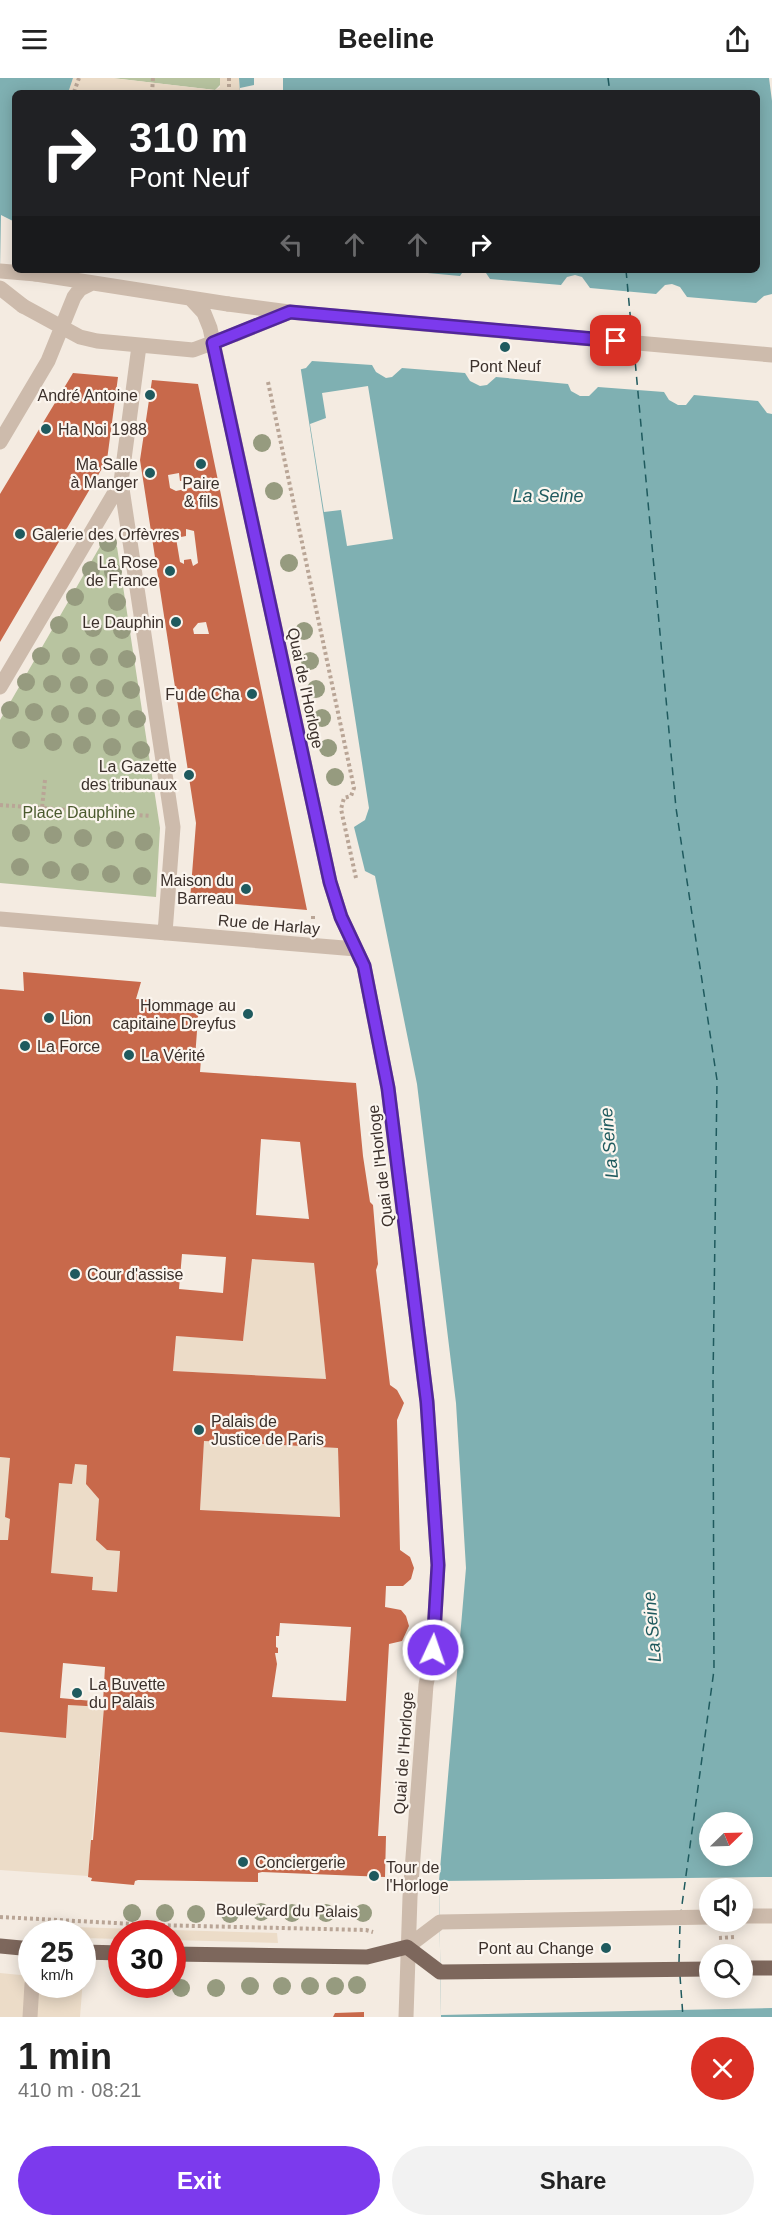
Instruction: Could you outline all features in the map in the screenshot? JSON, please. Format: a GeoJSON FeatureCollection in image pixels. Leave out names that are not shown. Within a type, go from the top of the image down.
{"type":"FeatureCollection","features":[{"type":"Feature","properties":{"kind":"main road"},"geometry":{"type":"LineString","coordinates":[[0,1946],[18,1948]]}},
{"type":"Feature","properties":{"kind":"main road"},"geometry":{"type":"LineString","coordinates":[[186,1954],[367,1957],[407,1947],[440,1972],[699,1969]]}},
{"type":"Feature","properties":{"kind":"main road"},"geometry":{"type":"LineString","coordinates":[[753,1968],[772,1968]]}},
{"type":"Feature","properties":{"kind":"street"},"geometry":{"type":"LineString","coordinates":[[24,273],[290,312],[772,355]]}},
{"type":"Feature","properties":{"kind":"street"},"geometry":{"type":"LineString","coordinates":[[0,442],[48,361],[74,297],[80,289],[92,283]]}},
{"type":"Feature","properties":{"kind":"street"},"geometry":{"type":"LineString","coordinates":[[0,288],[23,306],[80,337],[139,346],[193,350],[290,312]]}},
{"type":"Feature","properties":{"kind":"street","name":"Quai de l'Horloge"},"geometry":{"type":"LineString","coordinates":[[191,299],[204,313],[213,343],[330,882],[364,966],[388,1088],[427,1402],[438,1565],[433,1650],[426,1685],[407,1947],[406,2017]]}},
{"type":"Feature","properties":{"kind":"street"},"geometry":{"type":"LineString","coordinates":[[139,346],[121,482],[172,818],[165,933]]}},
{"type":"Feature","properties":{"kind":"street"},"geometry":{"type":"LineString","coordinates":[[0,687],[121,482]]}},
{"type":"Feature","properties":{"kind":"street","name":"Rue de Harlay"},"geometry":{"type":"LineString","coordinates":[[0,920],[356,949]]}},
{"type":"Feature","properties":{"kind":"street"},"geometry":{"type":"LineString","coordinates":[[753,1917],[772,1916]]}},
{"type":"Feature","properties":{"kind":"street"},"geometry":{"type":"LineString","coordinates":[[407,1947],[440,1922],[699,1917]]}},
{"type":"Feature","properties":{"kind":"street"},"geometry":{"type":"LineString","coordinates":[[30,2017],[31,1998]]}},
{"type":"Feature","properties":{"kind":"path"},"geometry":{"type":"LineString","coordinates":[[268,382],[354,788],[351,796],[344,798],[341,802],[341,809],[356,878]]}},
{"type":"Feature","properties":{"kind":"path"},"geometry":{"type":"LineString","coordinates":[[42,808],[45,780]]}},
{"type":"Feature","properties":{"kind":"path"},"geometry":{"type":"LineString","coordinates":[[0,805],[172,818]]}},
{"type":"Feature","properties":{"kind":"path","name":"Boulevard du Palais"},"geometry":{"type":"LineString","coordinates":[[0,1917],[154,1925],[366,1930],[407,1947]]}},
{"type":"Feature","properties":{"kind":"green space"},"geometry":{"type":"Polygon","coordinates":[[[112,78],[220,78],[220,85],[215,90],[112,78]]]}},
{"type":"Feature","properties":{"kind":"green space","name":"Place Dauphine"},"geometry":{"type":"Polygon","coordinates":[[[109,540],[117,547],[160,828],[156,897],[0,883],[0,720],[102,543],[109,540]]]}},
{"type":"Feature","properties":{"kind":"shaded area"},"geometry":{"type":"Polygon","coordinates":[[[73,78],[112,78],[215,90],[69,90],[73,78]]]}},
{"type":"Feature","properties":{"kind":"shaded area"},"geometry":{"type":"Polygon","coordinates":[[[220,78],[239,78],[240,90],[215,90],[220,87],[220,78]]]}},
{"type":"Feature","properties":{"kind":"shaded area"},"geometry":{"type":"Polygon","coordinates":[[[252,1259],[314,1263],[326,1379],[173,1371],[176,1336],[243,1341],[252,1259]]]}},
{"type":"Feature","properties":{"kind":"shaded area"},"geometry":{"type":"Polygon","coordinates":[[[204,1441],[338,1448],[340,1517],[200,1510],[204,1441]]]}},
{"type":"Feature","properties":{"kind":"shaded area"},"geometry":{"type":"Polygon","coordinates":[[[0,1457],[87,1465],[120,1551],[117,1592],[0,1585],[0,1457]]]}},
{"type":"Feature","properties":{"kind":"shaded area"},"geometry":{"type":"Polygon","coordinates":[[[68,1705],[104,1707],[88,1876],[0,1870],[0,1732],[66,1738],[68,1705]]]}},
{"type":"Feature","properties":{"kind":"shaded area"},"geometry":{"type":"Polygon","coordinates":[[[96,1928],[108,1928],[108,1939],[96,1938],[96,1928]]]}},
{"type":"Feature","properties":{"kind":"shaded area"},"geometry":{"type":"Polygon","coordinates":[[[186,1930],[277,1933],[278,1943],[186,1940],[186,1930]]]}},
{"type":"Feature","properties":{"kind":"shaded area"},"geometry":{"type":"Polygon","coordinates":[[[0,1973],[18,1975],[18,1998],[82,1998],[80,2017],[0,2017],[0,1973]]]}},
{"type":"Feature","properties":{"kind":"water"},"geometry":{"type":"Polygon","coordinates":[[[0,78],[73,78],[69,90],[12,90],[12,242],[0,267],[0,78]]]}},
{"type":"Feature","properties":{"kind":"water","name":"La Seine"},"geometry":{"type":"Polygon","coordinates":[[[239,78],[769,78],[772,101],[772,2017],[441,2017],[439,1881],[466,1568],[456,1403],[417,1084],[375,876],[365,871],[354,827],[365,820],[369,808],[300,364],[262,273],[760,273],[760,90],[240,90],[239,78]]]}},
{"type":"Feature","properties":{"kind":"pier"},"geometry":{"type":"Polygon","coordinates":[[[254,78],[283,78],[283,90],[240,90],[240,88],[254,85],[254,78]]]}},
{"type":"Feature","properties":{"kind":"pier"},"geometry":{"type":"Polygon","coordinates":[[[1,215],[12,220],[12,248],[0,270],[1,215]]]}},
{"type":"Feature","properties":{"kind":"pier","name":"Pont Neuf"},"geometry":{"type":"Polygon","coordinates":[[[259,273],[428,273],[460,276],[462,273],[486,273],[490,279],[561,285],[567,277],[575,275],[582,277],[590,288],[656,294],[665,285],[672,284],[680,287],[687,297],[756,303],[764,296],[772,294],[772,414],[767,413],[758,401],[694,395],[686,405],[678,405],[669,400],[664,392],[598,387],[589,396],[580,396],[571,391],[568,384],[496,377],[487,385],[480,386],[470,381],[465,373],[402,368],[392,377],[386,378],[376,372],[372,365],[312,361],[306,368],[298,370],[259,273]]]}},
{"type":"Feature","properties":{"kind":"pier"},"geometry":{"type":"Polygon","coordinates":[[[368,386],[393,539],[347,546],[341,510],[324,512],[310,424],[326,418],[322,393],[368,386]]]}},
{"type":"Feature","properties":{"kind":"pier","name":"Pont au Change"},"geometry":{"type":"Polygon","coordinates":[[[772,1877],[772,2008],[441,2015],[439,1881],[772,1877]]]}},
{"type":"Feature","properties":{"kind":"building"},"geometry":{"type":"Polygon","coordinates":[[[73,373],[118,377],[107,460],[0,642],[0,494],[73,373]]]}},
{"type":"Feature","properties":{"kind":"building"},"geometry":{"type":"Polygon","coordinates":[[[152,380],[198,384],[307,910],[190,900],[196,823],[140,460],[152,380]],[[179,473],[168,475],[170,488],[176,491],[194,487],[187,480],[180,481],[179,473]],[[186,529],[186,536],[181,537],[180,533],[176,538],[180,562],[184,564],[184,560],[191,559],[193,566],[198,563],[194,531],[186,529]],[[206,622],[198,623],[193,629],[194,634],[209,634],[206,622]]]}},
{"type":"Feature","properties":{"kind":"building","name":"Palais de Justice de Paris"},"geometry":{"type":"Polygon","coordinates":[[[23,972],[141,982],[136,999],[199,1004],[195,1058],[201,1059],[200,1072],[356,1083],[363,1156],[370,1202],[373,1205],[378,1264],[376,1270],[390,1385],[397,1390],[404,1403],[397,1420],[400,1550],[410,1557],[414,1568],[411,1579],[403,1586],[386,1586],[385,1607],[401,1610],[409,1626],[402,1641],[389,1644],[378,1836],[386,1836],[385,1877],[262,1872],[258,1873],[258,1882],[138,1880],[134,1885],[91,1881],[92,1878],[88,1877],[104,1707],[68,1705],[66,1738],[0,1732],[0,1540],[8,1540],[10,1519],[5,1517],[10,1458],[0,1457],[0,989],[24,991],[23,972]],[[261,1139],[256,1215],[309,1219],[300,1142],[261,1139]],[[182,1254],[179,1289],[223,1293],[226,1257],[182,1254]],[[252,1259],[243,1341],[176,1336],[173,1371],[326,1379],[314,1263],[252,1259]],[[204,1441],[200,1510],[340,1517],[338,1448],[204,1441]],[[75,1464],[72,1484],[59,1483],[51,1573],[93,1577],[92,1590],[117,1592],[120,1551],[107,1550],[96,1540],[99,1499],[86,1484],[87,1465],[75,1464]],[[280,1623],[279,1636],[276,1636],[278,1653],[275,1653],[277,1664],[272,1697],[346,1701],[351,1627],[280,1623]],[[63,1663],[60,1698],[103,1702],[105,1667],[63,1663]]]}},
{"type":"Feature","properties":{"kind":"building"},"geometry":{"type":"Polygon","coordinates":[[[364,2012],[364,2017],[333,2017],[335,2013],[364,2012]]]}},
{"type":"Feature","properties":{"kind":"ferry route"},"geometry":{"type":"LineString","coordinates":[[608,78],[610,90]]}},
{"type":"Feature","properties":{"kind":"ferry route"},"geometry":{"type":"LineString","coordinates":[[626,273],[632,335]]}},
{"type":"Feature","properties":{"kind":"ferry route"},"geometry":{"type":"LineString","coordinates":[[634,349],[676,808],[717,1080],[713,1382],[714,1670],[681,1912]]}},
{"type":"Feature","properties":{"kind":"ferry route"},"geometry":{"type":"LineString","coordinates":[[679,1962],[680,1925]]}},
{"type":"Feature","properties":{"kind":"ferry route"},"geometry":{"type":"LineString","coordinates":[[680,1976],[683,2017]]}},
{"type":"Feature","properties":{"kind":"place","name":"Pont Neuf"},"geometry":{"type":"Point","coordinates":[505,347]}},
{"type":"Feature","properties":{"kind":"place","name":"André Antoine"},"geometry":{"type":"Point","coordinates":[150,395]}},
{"type":"Feature","properties":{"kind":"place","name":"Ha Noi 1988"},"geometry":{"type":"Point","coordinates":[46,429]}},
{"type":"Feature","properties":{"kind":"place","name":"Paire & fils"},"geometry":{"type":"Point","coordinates":[201,464]}},
{"type":"Feature","properties":{"kind":"place","name":"Ma Salle à Manger"},"geometry":{"type":"Point","coordinates":[150,473]}},
{"type":"Feature","properties":{"kind":"place","name":"Galerie des Orfèvres"},"geometry":{"type":"Point","coordinates":[20,534]}},
{"type":"Feature","properties":{"kind":"place","name":"La Rose de France"},"geometry":{"type":"Point","coordinates":[170,571]}},
{"type":"Feature","properties":{"kind":"place","name":"Le Dauphin"},"geometry":{"type":"Point","coordinates":[176,622]}},
{"type":"Feature","properties":{"kind":"place","name":"Fu de Cha"},"geometry":{"type":"Point","coordinates":[252,694]}},
{"type":"Feature","properties":{"kind":"place","name":"La Gazette des tribunaux"},"geometry":{"type":"Point","coordinates":[189,775]}},
{"type":"Feature","properties":{"kind":"place","name":"Maison du Barreau"},"geometry":{"type":"Point","coordinates":[246,889]}},
{"type":"Feature","properties":{"kind":"place","name":"Hommage au capitaine Dreyfus"},"geometry":{"type":"Point","coordinates":[248,1014]}},
{"type":"Feature","properties":{"kind":"place","name":"Lion"},"geometry":{"type":"Point","coordinates":[49,1018]}},
{"type":"Feature","properties":{"kind":"place","name":"La Force"},"geometry":{"type":"Point","coordinates":[25,1046]}},
{"type":"Feature","properties":{"kind":"place","name":"La Vérité"},"geometry":{"type":"Point","coordinates":[129,1055]}},
{"type":"Feature","properties":{"kind":"place","name":"Cour d'assise"},"geometry":{"type":"Point","coordinates":[75,1274]}},
{"type":"Feature","properties":{"kind":"place","name":"Palais de Justice de Paris"},"geometry":{"type":"Point","coordinates":[199,1430]}},
{"type":"Feature","properties":{"kind":"place","name":"La Buvette du Palais"},"geometry":{"type":"Point","coordinates":[77,1693]}},
{"type":"Feature","properties":{"kind":"place","name":"Conciergerie"},"geometry":{"type":"Point","coordinates":[243,1862]}},
{"type":"Feature","properties":{"kind":"place","name":"Tour de l'Horloge"},"geometry":{"type":"Point","coordinates":[374,1876]}},
{"type":"Feature","properties":{"kind":"place","name":"Pont au Change"},"geometry":{"type":"Point","coordinates":[606,1948]}},
{"type":"Feature","properties":{"kind":"route"},"geometry":{"type":"LineString","coordinates":[[433,1650],[438,1565],[427,1402],[388,1088],[364,966],[341,917],[330,882],[213,343],[290,312],[616,341]]}}]}
